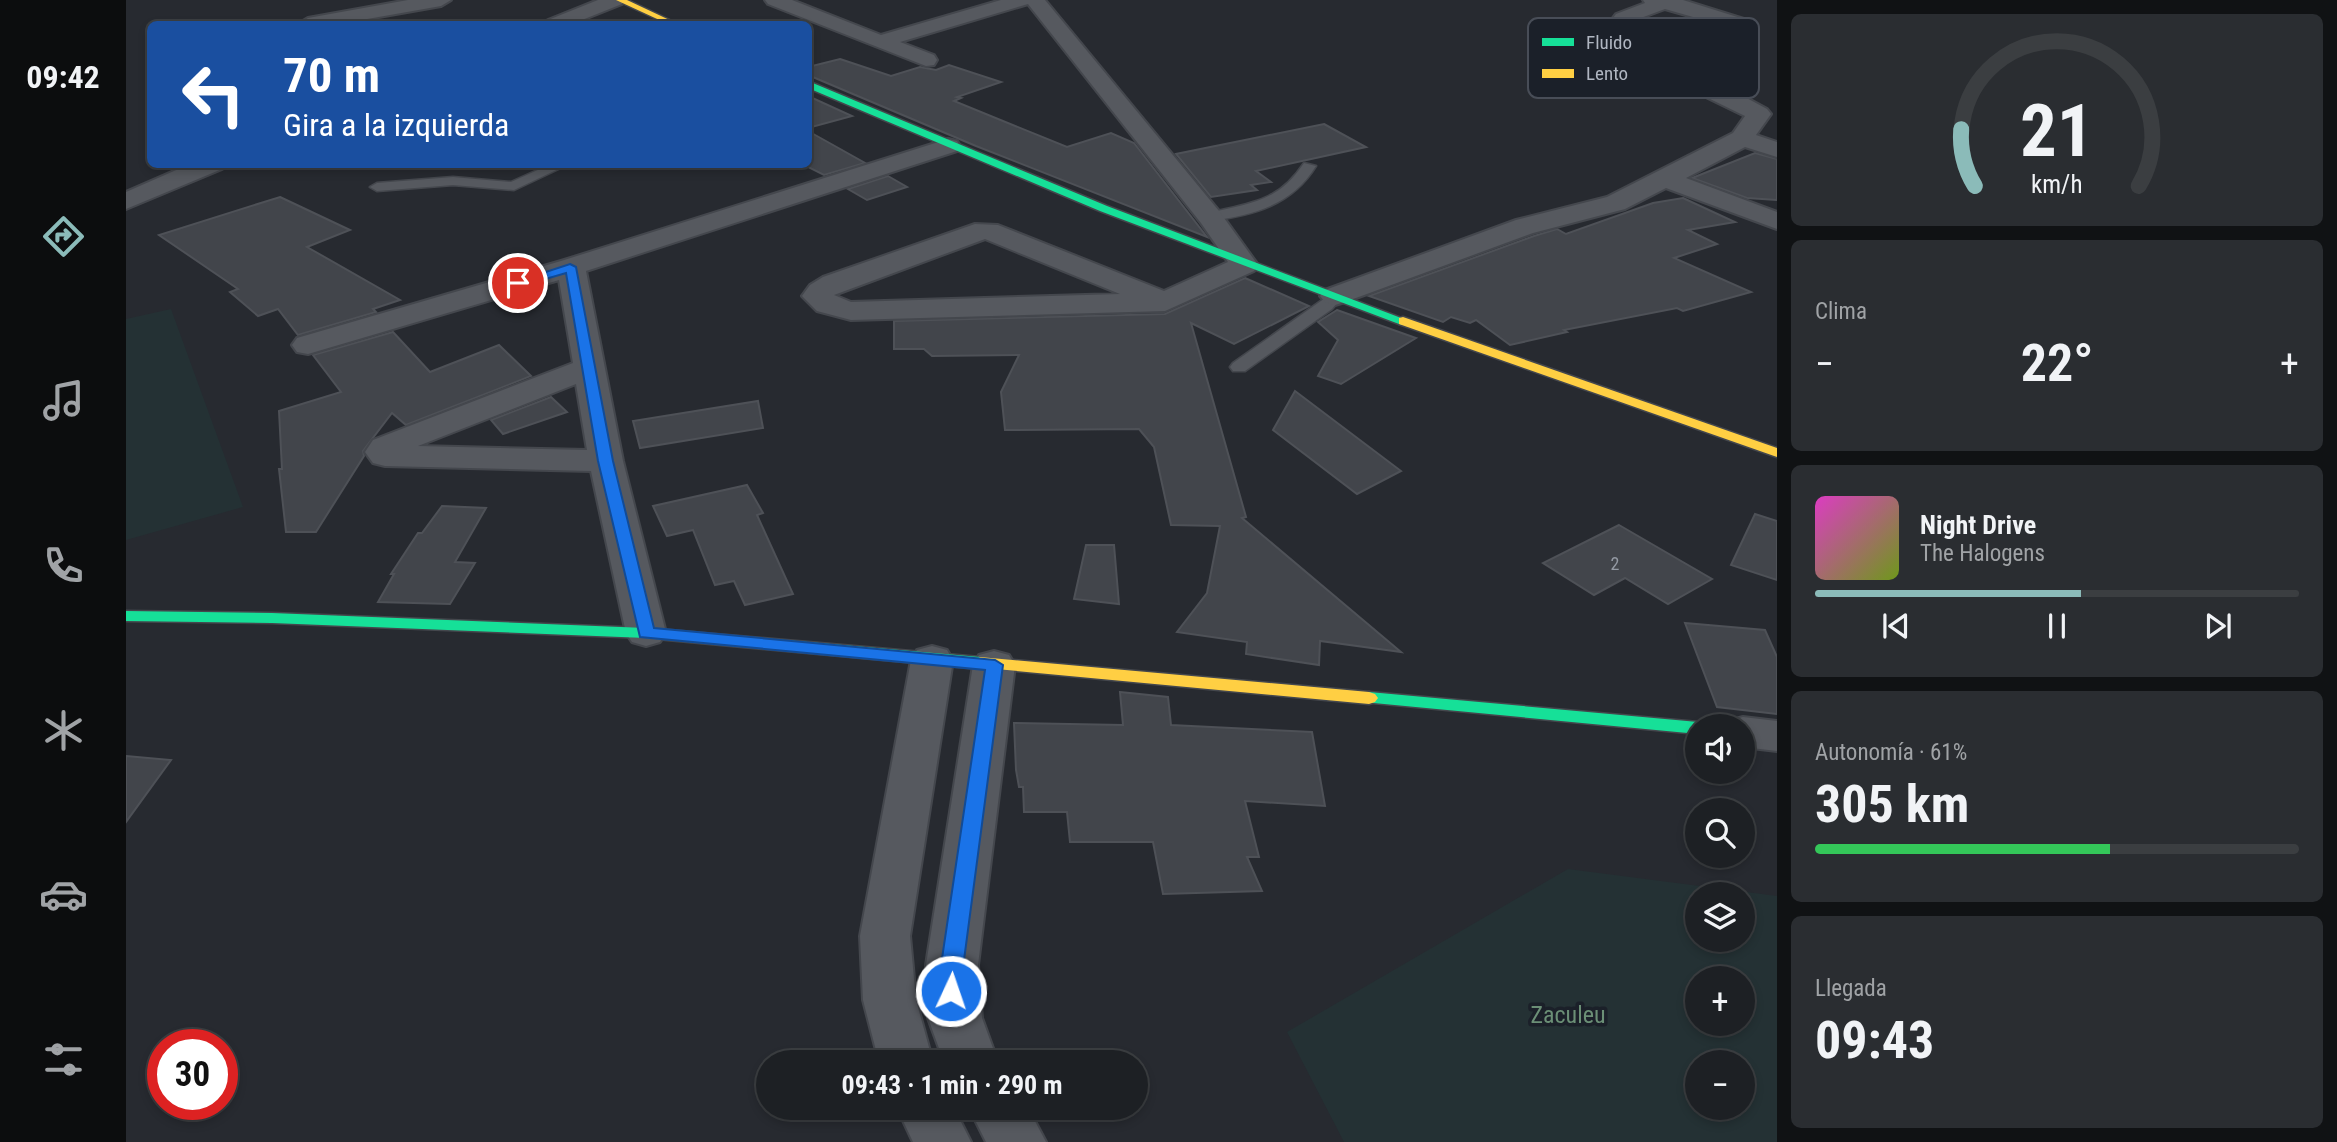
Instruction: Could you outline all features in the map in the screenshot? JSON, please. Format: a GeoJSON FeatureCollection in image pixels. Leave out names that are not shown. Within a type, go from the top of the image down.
{"type":"FeatureCollection","features":[{"type":"Feature","properties":{"kind":"street"},"geometry":{"type":"LineString","coordinates":[[325,21],[442,0]]}},
{"type":"Feature","properties":{"kind":"street"},"geometry":{"type":"LineString","coordinates":[[563,21],[617,0],[667,21]]}},
{"type":"Feature","properties":{"kind":"street"},"geometry":{"type":"LineString","coordinates":[[775,0],[926,60]]}},
{"type":"Feature","properties":{"kind":"street"},"geometry":{"type":"LineString","coordinates":[[882,41],[1022,0]]}},
{"type":"Feature","properties":{"kind":"street"},"geometry":{"type":"LineString","coordinates":[[1035,0],[1210,217],[1244,265]]}},
{"type":"Feature","properties":{"kind":"street"},"geometry":{"type":"LineString","coordinates":[[1623,18],[1664,1],[1720,18]]}},
{"type":"Feature","properties":{"kind":"street"},"geometry":{"type":"LineString","coordinates":[[812,86],[948,146],[1244,265],[1777,453]]}},
{"type":"Feature","properties":{"kind":"street"},"geometry":{"type":"LineString","coordinates":[[1335,296],[1526,226],[1567,218],[1616,203],[1665,179],[1742,138],[1759,114],[1726,98]]}},
{"type":"Feature","properties":{"kind":"street"},"geometry":{"type":"LineString","coordinates":[[1742,138],[1777,150]]}},
{"type":"Feature","properties":{"kind":"street"},"geometry":{"type":"LineString","coordinates":[[308,345],[570,267],[948,146]]}},
{"type":"Feature","properties":{"kind":"street"},"geometry":{"type":"LineString","coordinates":[[812,166],[841,180]]}},
{"type":"Feature","properties":{"kind":"street"},"geometry":{"type":"LineString","coordinates":[[126,201],[204,168]]}},
{"type":"Feature","properties":{"kind":"street"},"geometry":{"type":"LineString","coordinates":[[1665,179],[1777,221]]}},
{"type":"Feature","properties":{"kind":"street"},"geometry":{"type":"LineString","coordinates":[[1165,302],[988,230],[975,232],[833,283],[820,290],[817,296],[827,305],[851,311],[1165,302],[1244,265]]}},
{"type":"Feature","properties":{"kind":"street"},"geometry":{"type":"LineString","coordinates":[[570,267],[606,461],[646,633]]}},
{"type":"Feature","properties":{"kind":"street"},"geometry":{"type":"LineString","coordinates":[[589,368],[437,425],[385,447],[382,452],[385,456],[606,461]]}},
{"type":"Feature","properties":{"kind":"street"},"geometry":{"type":"LineString","coordinates":[[126,616],[272,618],[646,633],[1685,727]]}},
{"type":"Feature","properties":{"kind":"street"},"geometry":{"type":"LineString","coordinates":[[902,1050],[890,1010],[885,972],[885,936],[932,660]]}},
{"type":"Feature","properties":{"kind":"street"},"geometry":{"type":"LineString","coordinates":[[967,1050],[955,1018],[952,965],[995,665]]}},
{"type":"Feature","properties":{"kind":"street"},"geometry":{"type":"LineString","coordinates":[[1755,733],[1777,736]]}},
{"type":"Feature","properties":{"kind":"street"},"geometry":{"type":"LineString","coordinates":[[931,1120],[942,1142]]}},
{"type":"Feature","properties":{"kind":"street"},"geometry":{"type":"LineString","coordinates":[[1004,1120],[1017,1142]]}},
{"type":"Feature","properties":{"kind":"lane"},"geometry":{"type":"LineString","coordinates":[[1210,217],[1238,213],[1269,204],[1301,183],[1309,166]]}},
{"type":"Feature","properties":{"kind":"lane"},"geometry":{"type":"LineString","coordinates":[[377,187],[453,181],[499,187],[514,186],[554,168]]}},
{"type":"Feature","properties":{"kind":"lane"},"geometry":{"type":"LineString","coordinates":[[1239,367],[1335,296]]}},
{"type":"Feature","properties":{"kind":"green space"},"geometry":{"type":"Polygon","coordinates":[[[171,309],[243,507],[126,540],[126,319],[171,309]]]}},
{"type":"Feature","properties":{"kind":"green space","name":"Zaculeu"},"geometry":{"type":"Polygon","coordinates":[[[1568,869],[1685,884],[1685,952],[1755,952],[1755,893],[1777,896],[1777,1142],[1344,1142],[1287,1032],[1568,869]]]}},
{"type":"Feature","properties":{"kind":"building"},"geometry":{"type":"Polygon","coordinates":[[[840,59],[891,76],[920,67],[936,70],[949,65],[1001,82],[957,97],[961,98],[954,101],[1067,147],[1111,133],[1134,143],[1207,237],[976,146],[812,77],[812,66],[840,59]]]}},
{"type":"Feature","properties":{"kind":"building"},"geometry":{"type":"Polygon","coordinates":[[[812,98],[852,116],[812,127],[812,98]]]}},
{"type":"Feature","properties":{"kind":"building"},"geometry":{"type":"Polygon","coordinates":[[[1324,124],[1366,147],[1256,171],[1271,182],[1251,185],[1257,190],[1211,197],[1176,154],[1324,124]]]}},
{"type":"Feature","properties":{"kind":"building"},"geometry":{"type":"Polygon","coordinates":[[[812,133],[865,163],[824,175],[810,168],[812,133]]]}},
{"type":"Feature","properties":{"kind":"building"},"geometry":{"type":"Polygon","coordinates":[[[1755,153],[1777,159],[1777,200],[1747,198],[1692,178],[1755,153]]]}},
{"type":"Feature","properties":{"kind":"building"},"geometry":{"type":"Polygon","coordinates":[[[888,176],[907,187],[867,200],[848,189],[888,176]]]}},
{"type":"Feature","properties":{"kind":"building"},"geometry":{"type":"Polygon","coordinates":[[[280,197],[350,230],[307,247],[400,300],[373,309],[376,312],[298,335],[278,309],[258,316],[230,292],[238,289],[159,235],[280,197]]]}},
{"type":"Feature","properties":{"kind":"building"},"geometry":{"type":"Polygon","coordinates":[[[1683,198],[1735,222],[1688,230],[1717,244],[1674,258],[1751,292],[1683,311],[1677,308],[1564,330],[1567,332],[1510,345],[1476,320],[1470,323],[1451,317],[1443,322],[1369,296],[1534,236],[1557,229],[1566,234],[1653,203],[1683,198]]]}},
{"type":"Feature","properties":{"kind":"building"},"geometry":{"type":"Polygon","coordinates":[[[1245,278],[1309,306],[1234,344],[1191,323],[1246,517],[1242,518],[1401,652],[1320,641],[1319,665],[1246,654],[1247,642],[1177,632],[1207,593],[1220,526],[1171,525],[1154,447],[1139,429],[1005,430],[1001,392],[1019,355],[932,356],[924,349],[894,349],[894,321],[1165,314],[1245,278]]]}},
{"type":"Feature","properties":{"kind":"building"},"geometry":{"type":"Polygon","coordinates":[[[1337,310],[1416,338],[1341,384],[1318,376],[1338,340],[1318,322],[1337,310]]]}},
{"type":"Feature","properties":{"kind":"building"},"geometry":{"type":"Polygon","coordinates":[[[393,332],[430,372],[499,345],[531,376],[406,425],[392,413],[363,451],[364,456],[316,532],[286,532],[279,469],[282,469],[279,411],[341,392],[313,355],[393,332]]]}},
{"type":"Feature","properties":{"kind":"building"},"geometry":{"type":"Polygon","coordinates":[[[1295,391],[1401,471],[1357,494],[1273,430],[1295,391]]]}},
{"type":"Feature","properties":{"kind":"building"},"geometry":{"type":"Polygon","coordinates":[[[551,397],[567,412],[503,434],[491,420],[551,397]]]}},
{"type":"Feature","properties":{"kind":"building"},"geometry":{"type":"Polygon","coordinates":[[[758,401],[763,428],[640,448],[633,421],[758,401]]]}},
{"type":"Feature","properties":{"kind":"building"},"geometry":{"type":"Polygon","coordinates":[[[747,485],[763,513],[757,515],[793,594],[745,605],[734,581],[715,585],[693,530],[667,536],[653,506],[747,485]]]}},
{"type":"Feature","properties":{"kind":"building"},"geometry":{"type":"Polygon","coordinates":[[[442,506],[486,508],[455,562],[475,563],[450,604],[378,602],[394,574],[391,574],[418,533],[422,533],[442,506]]]}},
{"type":"Feature","properties":{"kind":"building"},"geometry":{"type":"Polygon","coordinates":[[[1755,514],[1777,521],[1777,580],[1731,565],[1755,514]]]}},
{"type":"Feature","properties":{"kind":"building"},"geometry":{"type":"Polygon","coordinates":[[[1619,525],[1712,579],[1668,604],[1625,578],[1594,595],[1543,563],[1619,525]]]}},
{"type":"Feature","properties":{"kind":"building"},"geometry":{"type":"Polygon","coordinates":[[[1086,545],[1114,545],[1119,604],[1074,599],[1086,545]]]}},
{"type":"Feature","properties":{"kind":"building"},"geometry":{"type":"Polygon","coordinates":[[[1685,623],[1765,630],[1777,657],[1777,714],[1717,707],[1685,623]]]}},
{"type":"Feature","properties":{"kind":"building"},"geometry":{"type":"Polygon","coordinates":[[[1120,692],[1168,697],[1171,725],[1312,732],[1325,806],[1245,801],[1259,857],[1247,857],[1262,891],[1163,894],[1153,842],[1070,842],[1067,812],[1024,812],[1023,787],[1019,787],[1016,770],[1014,723],[1123,725],[1120,692]]]}},
{"type":"Feature","properties":{"kind":"building"},"geometry":{"type":"Polygon","coordinates":[[[126,756],[171,760],[126,822],[126,756]]]}},
{"type":"Feature","properties":{"kind":"traffic: fast"},"geometry":{"type":"LineString","coordinates":[[812,86],[955,148],[1104,208],[1403,321]]}},
{"type":"Feature","properties":{"kind":"traffic: fast"},"geometry":{"type":"LineString","coordinates":[[126,616],[272,618],[646,633],[980,663]]}},
{"type":"Feature","properties":{"kind":"traffic: fast"},"geometry":{"type":"LineString","coordinates":[[1369,698],[1685,727]]}},
{"type":"Feature","properties":{"kind":"traffic: slow"},"geometry":{"type":"LineString","coordinates":[[620,0],[667,21]]}},
{"type":"Feature","properties":{"kind":"traffic: slow"},"geometry":{"type":"LineString","coordinates":[[1403,321],[1777,453]]}},
{"type":"Feature","properties":{"kind":"traffic: slow"},"geometry":{"type":"LineString","coordinates":[[980,663],[1369,698]]}},
{"type":"Feature","properties":{"kind":"route"},"geometry":{"type":"LineString","coordinates":[[518,283],[570,267],[606,461],[646,633],[995,665],[952,965],[951,991]]}}]}
